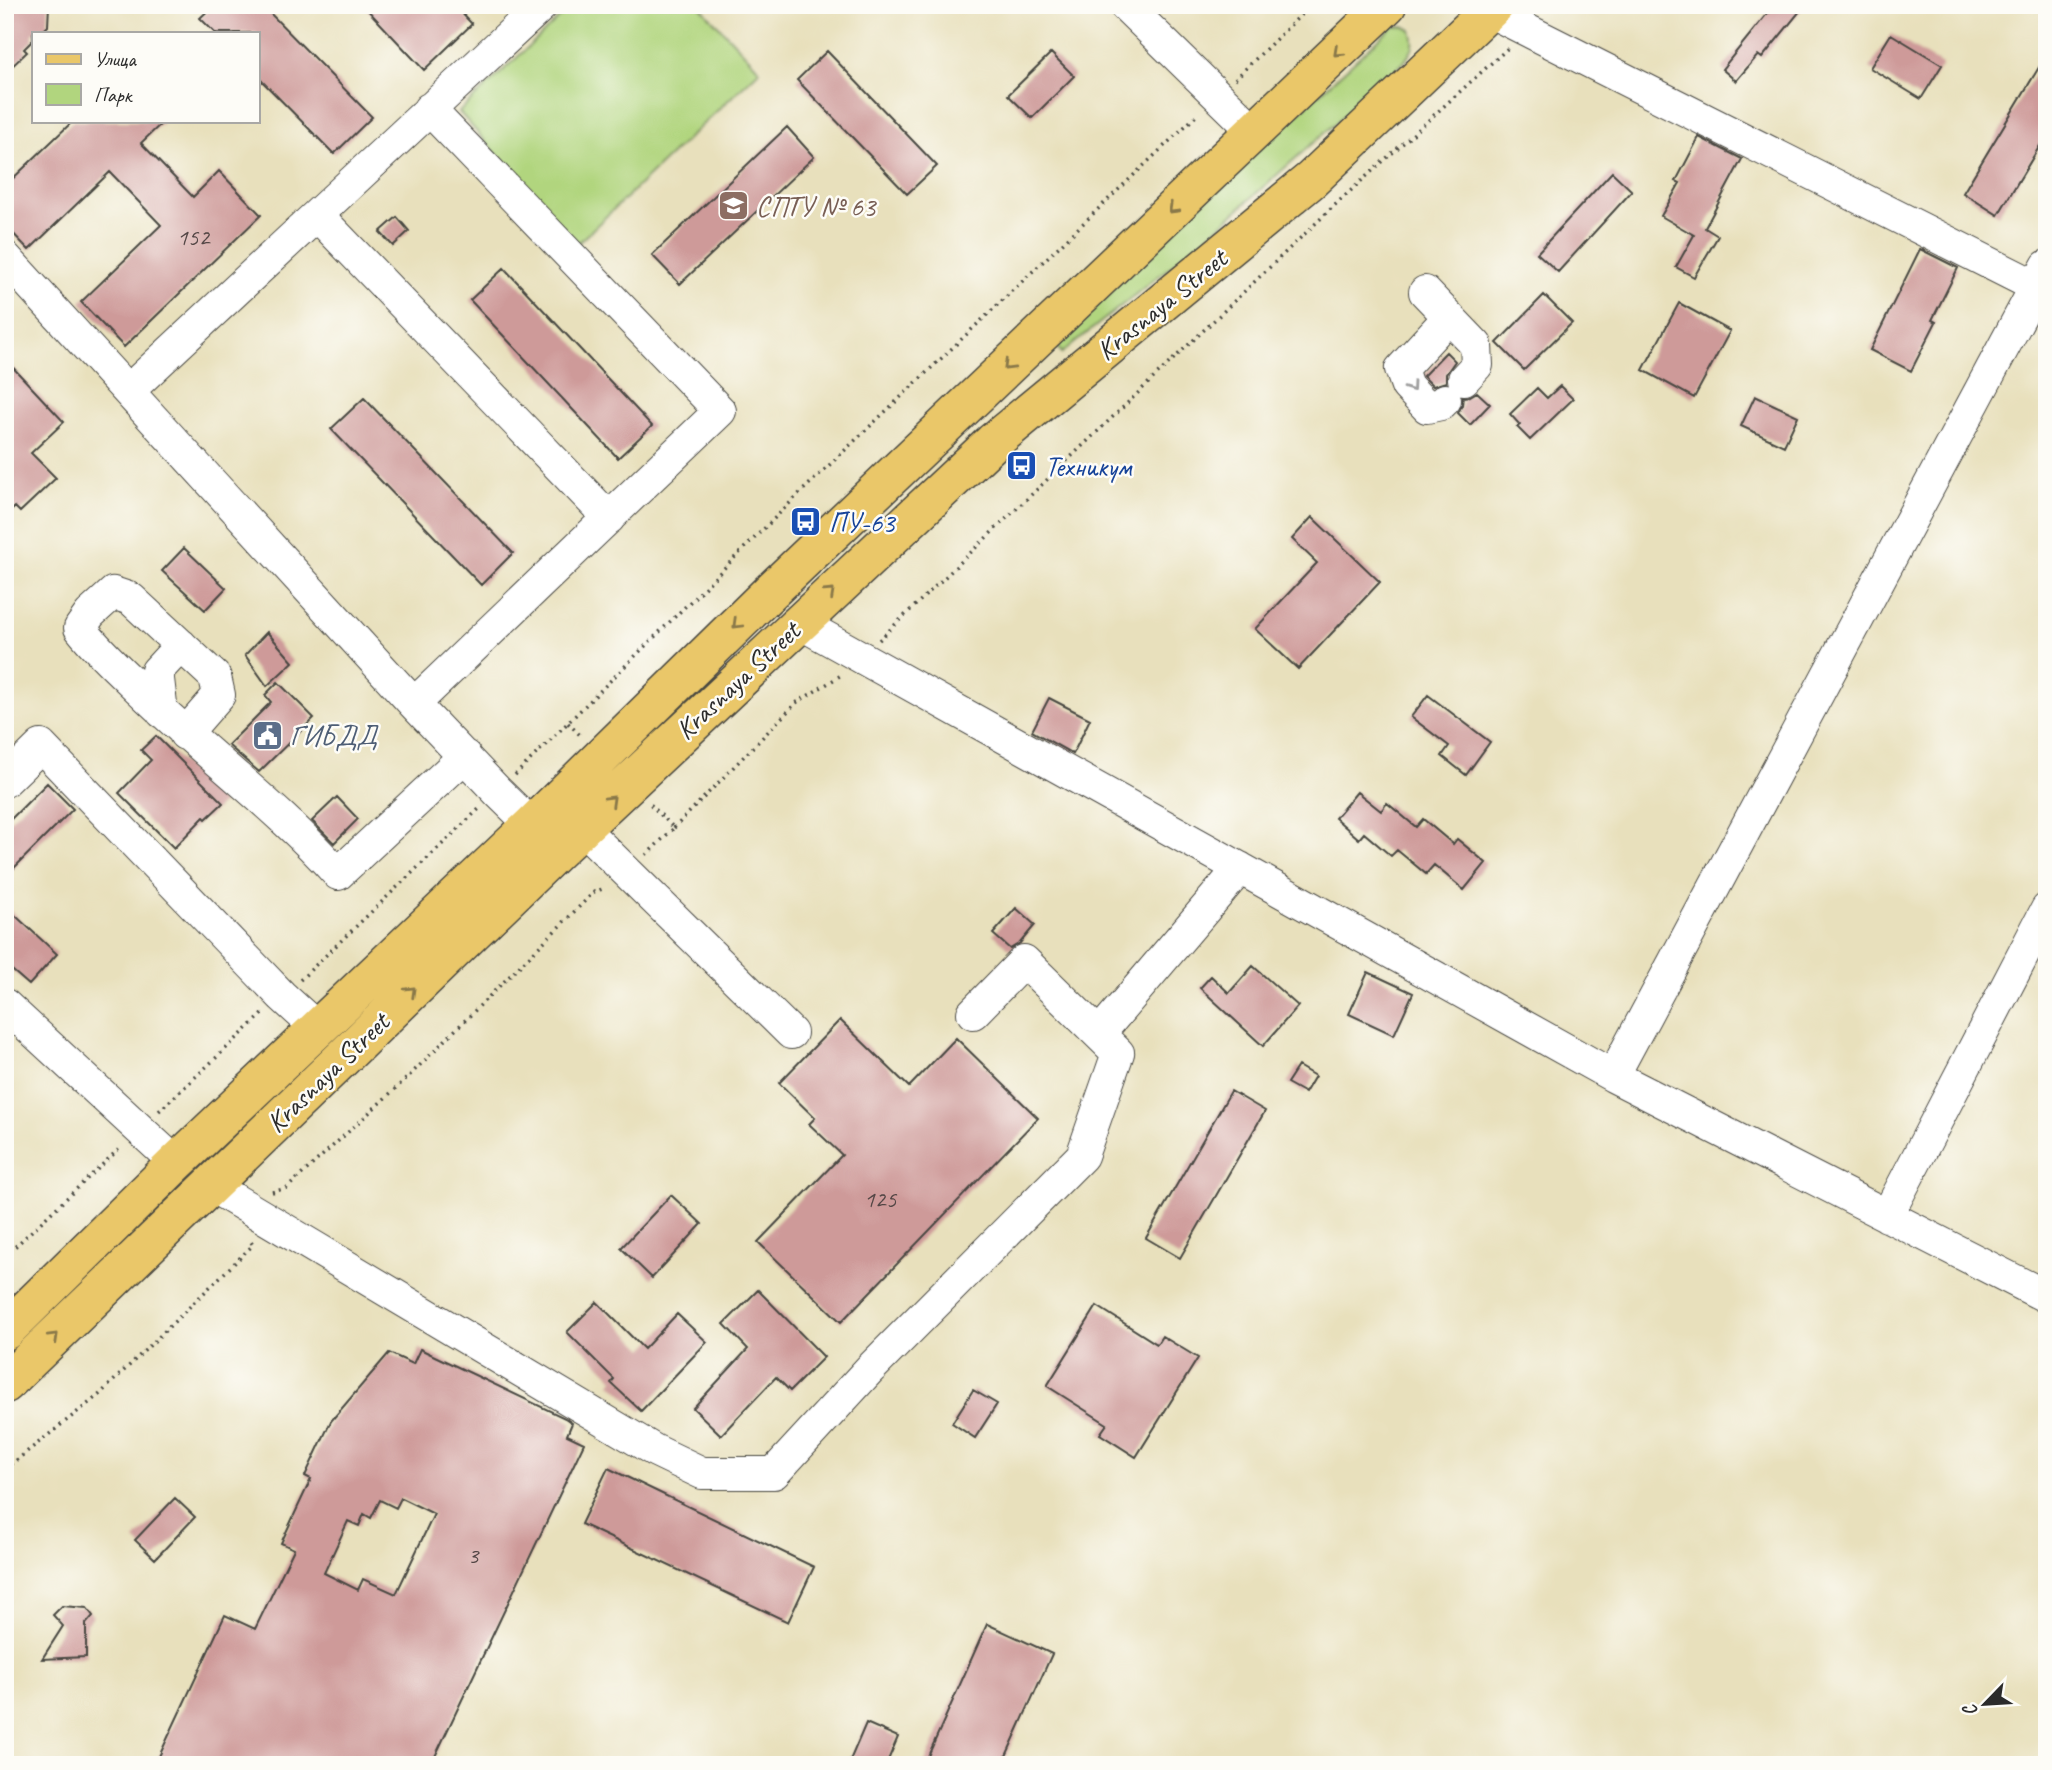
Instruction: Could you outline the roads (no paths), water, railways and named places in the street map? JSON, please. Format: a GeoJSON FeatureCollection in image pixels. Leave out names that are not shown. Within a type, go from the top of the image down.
{"type":"FeatureCollection","features":[{"type":"Feature","properties":{"kind":"main road","name":"Krasnaya Street"},"geometry":{"type":"LineString","coordinates":[[5,1384],[210,1185],[557,834],[602,756],[770,592],[1387,5]]}},
{"type":"Feature","properties":{"kind":"main road","name":"Krasnaya Street"},"geometry":{"type":"LineString","coordinates":[[5,1331],[317,1028],[557,834],[629,783],[993,442],[1311,180],[1488,7]]}},
{"type":"Feature","properties":{"kind":"street"},"geometry":{"type":"LineString","coordinates":[[128,391],[541,5]]}},
{"type":"Feature","properties":{"kind":"street"},"geometry":{"type":"LineString","coordinates":[[1125,5],[1254,131]]}},
{"type":"Feature","properties":{"kind":"street"},"geometry":{"type":"LineString","coordinates":[[1488,7],[1527,30],[2043,282],[1613,1076]]}},
{"type":"Feature","properties":{"kind":"street"},"geometry":{"type":"LineString","coordinates":[[414,704],[720,411],[429,109]]}},
{"type":"Feature","properties":{"kind":"street"},"geometry":{"type":"LineString","coordinates":[[317,215],[609,518]]}},
{"type":"Feature","properties":{"kind":"street"},"geometry":{"type":"LineString","coordinates":[[5,257],[414,704],[498,792],[557,834],[628,873],[791,1033]]}},
{"type":"Feature","properties":{"kind":"street"},"geometry":{"type":"LineString","coordinates":[[1425,292],[1476,345],[1477,365],[1441,404],[1427,407],[1407,386],[1401,369],[1449,317]]}},
{"type":"Feature","properties":{"kind":"street"},"geometry":{"type":"LineString","coordinates":[[185,734],[219,695],[215,677],[131,599],[113,593],[90,614],[80,628],[94,646],[185,734],[285,822],[338,874],[465,756]]}},
{"type":"Feature","properties":{"kind":"street"},"geometry":{"type":"LineString","coordinates":[[798,622],[1613,1076],[2047,1297]]}},
{"type":"Feature","properties":{"kind":"street"},"geometry":{"type":"LineString","coordinates":[[162,712],[157,671],[181,645]]}},
{"type":"Feature","properties":{"kind":"street"},"geometry":{"type":"LineString","coordinates":[[5,781],[41,746],[282,996],[317,1028]]}},
{"type":"Feature","properties":{"kind":"street"},"geometry":{"type":"LineString","coordinates":[[1099,1034],[1240,868]]}},
{"type":"Feature","properties":{"kind":"street"},"geometry":{"type":"LineString","coordinates":[[1887,1216],[2047,909]]}},
{"type":"Feature","properties":{"kind":"street"},"geometry":{"type":"LineString","coordinates":[[210,1185],[654,1450],[702,1473],[774,1473],[869,1370],[1082,1156],[1118,1053],[1024,961],[973,1013]]}},
{"type":"Feature","properties":{"kind":"street"},"geometry":{"type":"LineString","coordinates":[[5,1005],[176,1163]]}},
{"type":"Feature","properties":{"kind":"place","name":"СПТУ № 63"},"geometry":{"type":"Point","coordinates":[733,206]}},
{"type":"Feature","properties":{"kind":"place","name":"Техникум"},"geometry":{"type":"Point","coordinates":[1022,466]}},
{"type":"Feature","properties":{"kind":"place","name":"ПУ-63"},"geometry":{"type":"Point","coordinates":[806,522]}},
{"type":"Feature","properties":{"kind":"place","name":"ГИБДД"},"geometry":{"type":"Point","coordinates":[267,735]}}]}
